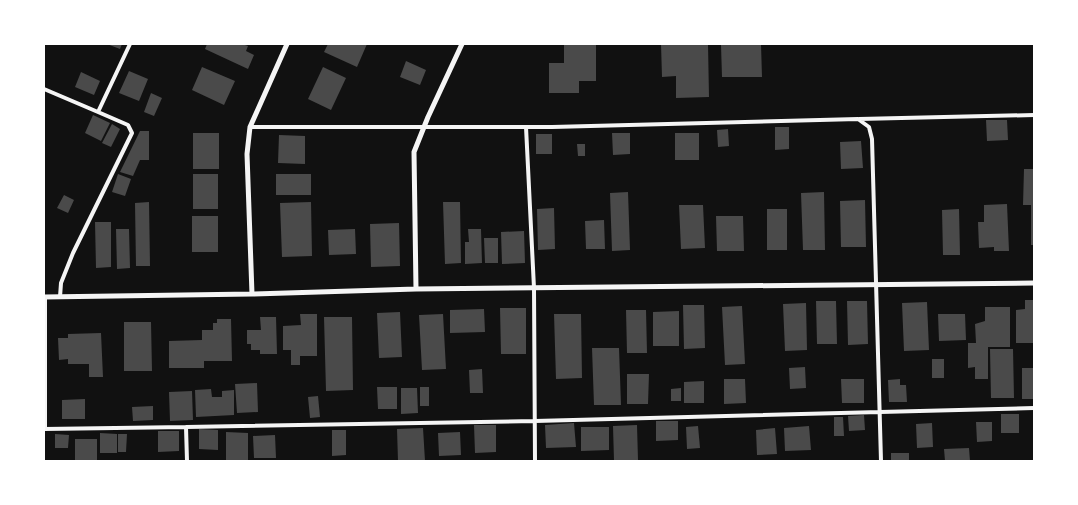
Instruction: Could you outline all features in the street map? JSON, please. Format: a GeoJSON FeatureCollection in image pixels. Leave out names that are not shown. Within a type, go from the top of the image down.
{"type":"FeatureCollection","features":[{"type":"Feature","properties":{"kind":"street"},"geometry":{"type":"LineString","coordinates":[[252,294],[247,154],[250,127],[288,44]]}},
{"type":"Feature","properties":{"kind":"street"},"geometry":{"type":"LineString","coordinates":[[416,289],[414,152],[462,44]]}},
{"type":"Feature","properties":{"kind":"street"},"geometry":{"type":"LineString","coordinates":[[45,297],[416,289],[1034,283]]}},
{"type":"Feature","properties":{"kind":"lane"},"geometry":{"type":"LineString","coordinates":[[98,112],[130,44]]}},
{"type":"Feature","properties":{"kind":"lane"},"geometry":{"type":"LineString","coordinates":[[44,89],[128,125],[132,133],[73,253],[61,283],[60,297]]}},
{"type":"Feature","properties":{"kind":"lane"},"geometry":{"type":"LineString","coordinates":[[250,127],[526,127],[1034,115]]}},
{"type":"Feature","properties":{"kind":"lane"},"geometry":{"type":"LineString","coordinates":[[858,119],[869,127],[872,139],[881,461]]}},
{"type":"Feature","properties":{"kind":"lane"},"geometry":{"type":"LineString","coordinates":[[526,127],[534,288],[535,461]]}},
{"type":"Feature","properties":{"kind":"lane"},"geometry":{"type":"LineString","coordinates":[[45,297],[45,428],[535,422],[1034,408]]}},
{"type":"Feature","properties":{"kind":"lane"},"geometry":{"type":"LineString","coordinates":[[186,427],[187,461]]}},
{"type":"Feature","properties":{"kind":"building"},"geometry":{"type":"Polygon","coordinates":[[[107,44],[122,44],[120,49],[107,44]]]}},
{"type":"Feature","properties":{"kind":"building"},"geometry":{"type":"Polygon","coordinates":[[[207,44],[242,44],[248,46],[246,51],[254,55],[248,69],[205,49],[207,44]]]}},
{"type":"Feature","properties":{"kind":"building"},"geometry":{"type":"Polygon","coordinates":[[[328,44],[367,44],[357,67],[324,52],[328,44]]]}},
{"type":"Feature","properties":{"kind":"building"},"geometry":{"type":"Polygon","coordinates":[[[564,44],[596,44],[596,81],[579,81],[579,93],[549,93],[549,63],[564,63],[564,44]]]}},
{"type":"Feature","properties":{"kind":"building"},"geometry":{"type":"Polygon","coordinates":[[[661,44],[708,44],[709,97],[676,98],[676,76],[662,77],[661,44]]]}},
{"type":"Feature","properties":{"kind":"building"},"geometry":{"type":"Polygon","coordinates":[[[761,44],[762,77],[722,77],[721,45],[761,44]]]}},
{"type":"Feature","properties":{"kind":"building"},"geometry":{"type":"Polygon","coordinates":[[[406,61],[426,70],[420,85],[400,77],[406,61]]]}},
{"type":"Feature","properties":{"kind":"building"},"geometry":{"type":"Polygon","coordinates":[[[202,67],[235,81],[224,105],[192,90],[202,67]]]}},
{"type":"Feature","properties":{"kind":"building"},"geometry":{"type":"Polygon","coordinates":[[[323,67],[346,78],[331,110],[308,99],[323,67]]]}},
{"type":"Feature","properties":{"kind":"building"},"geometry":{"type":"Polygon","coordinates":[[[129,71],[148,79],[139,101],[119,93],[129,71]]]}},
{"type":"Feature","properties":{"kind":"building"},"geometry":{"type":"Polygon","coordinates":[[[81,72],[100,81],[94,95],[75,87],[81,72]]]}},
{"type":"Feature","properties":{"kind":"building"},"geometry":{"type":"Polygon","coordinates":[[[151,93],[162,98],[154,116],[144,112],[151,93]]]}},
{"type":"Feature","properties":{"kind":"building"},"geometry":{"type":"Polygon","coordinates":[[[93,115],[110,123],[101,141],[85,133],[93,115]]]}},
{"type":"Feature","properties":{"kind":"building"},"geometry":{"type":"Polygon","coordinates":[[[986,120],[1007,120],[1008,140],[987,141],[986,120]]]}},
{"type":"Feature","properties":{"kind":"building"},"geometry":{"type":"Polygon","coordinates":[[[112,124],[120,129],[111,147],[102,143],[112,124]]]}},
{"type":"Feature","properties":{"kind":"building"},"geometry":{"type":"Polygon","coordinates":[[[775,127],[789,127],[789,149],[775,150],[775,127]]]}},
{"type":"Feature","properties":{"kind":"building"},"geometry":{"type":"Polygon","coordinates":[[[728,129],[729,146],[718,147],[717,130],[728,129]]]}},
{"type":"Feature","properties":{"kind":"building"},"geometry":{"type":"Polygon","coordinates":[[[140,131],[149,131],[149,160],[140,160],[133,176],[120,172],[140,131]]]}},
{"type":"Feature","properties":{"kind":"building"},"geometry":{"type":"Polygon","coordinates":[[[193,133],[219,133],[219,169],[193,169],[193,133]]]}},
{"type":"Feature","properties":{"kind":"building"},"geometry":{"type":"Polygon","coordinates":[[[612,133],[630,133],[630,154],[613,155],[612,133]]]}},
{"type":"Feature","properties":{"kind":"building"},"geometry":{"type":"Polygon","coordinates":[[[675,133],[699,133],[699,160],[675,160],[675,133]]]}},
{"type":"Feature","properties":{"kind":"building"},"geometry":{"type":"Polygon","coordinates":[[[536,134],[552,134],[552,154],[536,154],[536,134]]]}},
{"type":"Feature","properties":{"kind":"building"},"geometry":{"type":"Polygon","coordinates":[[[279,135],[305,136],[305,164],[278,163],[279,135]]]}},
{"type":"Feature","properties":{"kind":"building"},"geometry":{"type":"Polygon","coordinates":[[[861,141],[863,168],[841,169],[840,142],[861,141]]]}},
{"type":"Feature","properties":{"kind":"building"},"geometry":{"type":"Polygon","coordinates":[[[577,144],[585,144],[585,156],[578,156],[577,144]]]}},
{"type":"Feature","properties":{"kind":"building"},"geometry":{"type":"Polygon","coordinates":[[[1024,169],[1034,169],[1034,245],[1031,245],[1031,205],[1023,205],[1024,169]]]}},
{"type":"Feature","properties":{"kind":"building"},"geometry":{"type":"Polygon","coordinates":[[[118,174],[131,179],[125,196],[112,192],[118,174]]]}},
{"type":"Feature","properties":{"kind":"building"},"geometry":{"type":"Polygon","coordinates":[[[193,174],[218,174],[218,209],[193,209],[193,174]]]}},
{"type":"Feature","properties":{"kind":"building"},"geometry":{"type":"Polygon","coordinates":[[[276,174],[311,174],[311,195],[276,195],[276,174]]]}},
{"type":"Feature","properties":{"kind":"building"},"geometry":{"type":"Polygon","coordinates":[[[628,192],[630,250],[612,251],[610,193],[628,192]]]}},
{"type":"Feature","properties":{"kind":"building"},"geometry":{"type":"Polygon","coordinates":[[[824,192],[825,250],[803,250],[801,193],[824,192]]]}},
{"type":"Feature","properties":{"kind":"building"},"geometry":{"type":"Polygon","coordinates":[[[64,195],[74,200],[68,213],[57,208],[64,195]]]}},
{"type":"Feature","properties":{"kind":"building"},"geometry":{"type":"Polygon","coordinates":[[[865,200],[866,247],[841,247],[840,201],[865,200]]]}},
{"type":"Feature","properties":{"kind":"building"},"geometry":{"type":"Polygon","coordinates":[[[149,202],[150,266],[136,266],[135,203],[149,202]]]}},
{"type":"Feature","properties":{"kind":"building"},"geometry":{"type":"Polygon","coordinates":[[[311,202],[312,256],[282,257],[280,203],[311,202]]]}},
{"type":"Feature","properties":{"kind":"building"},"geometry":{"type":"Polygon","coordinates":[[[443,202],[460,202],[461,263],[445,264],[443,202]]]}},
{"type":"Feature","properties":{"kind":"building"},"geometry":{"type":"Polygon","coordinates":[[[1007,204],[1009,251],[994,251],[994,247],[979,248],[978,222],[984,222],[984,205],[1007,204]]]}},
{"type":"Feature","properties":{"kind":"building"},"geometry":{"type":"Polygon","coordinates":[[[679,205],[703,205],[705,248],[681,249],[679,205]]]}},
{"type":"Feature","properties":{"kind":"building"},"geometry":{"type":"Polygon","coordinates":[[[554,208],[555,249],[538,250],[537,209],[554,208]]]}},
{"type":"Feature","properties":{"kind":"building"},"geometry":{"type":"Polygon","coordinates":[[[767,209],[787,209],[787,250],[767,250],[767,209]]]}},
{"type":"Feature","properties":{"kind":"building"},"geometry":{"type":"Polygon","coordinates":[[[959,209],[960,255],[943,255],[942,210],[959,209]]]}},
{"type":"Feature","properties":{"kind":"building"},"geometry":{"type":"Polygon","coordinates":[[[192,216],[218,216],[218,252],[192,252],[192,216]]]}},
{"type":"Feature","properties":{"kind":"building"},"geometry":{"type":"Polygon","coordinates":[[[716,216],[743,216],[744,251],[717,251],[716,216]]]}},
{"type":"Feature","properties":{"kind":"building"},"geometry":{"type":"Polygon","coordinates":[[[604,220],[605,249],[586,249],[585,221],[604,220]]]}},
{"type":"Feature","properties":{"kind":"building"},"geometry":{"type":"Polygon","coordinates":[[[95,222],[111,222],[111,267],[96,268],[95,222]]]}},
{"type":"Feature","properties":{"kind":"building"},"geometry":{"type":"Polygon","coordinates":[[[399,223],[400,266],[371,267],[370,224],[399,223]]]}},
{"type":"Feature","properties":{"kind":"building"},"geometry":{"type":"Polygon","coordinates":[[[116,229],[129,229],[130,268],[117,269],[116,229]]]}},
{"type":"Feature","properties":{"kind":"building"},"geometry":{"type":"Polygon","coordinates":[[[355,229],[356,254],[329,255],[328,230],[355,229]]]}},
{"type":"Feature","properties":{"kind":"building"},"geometry":{"type":"Polygon","coordinates":[[[468,229],[481,229],[482,263],[465,264],[465,242],[469,242],[468,229]]]}},
{"type":"Feature","properties":{"kind":"building"},"geometry":{"type":"Polygon","coordinates":[[[524,231],[525,263],[502,264],[501,232],[524,231]]]}},
{"type":"Feature","properties":{"kind":"building"},"geometry":{"type":"Polygon","coordinates":[[[484,238],[498,238],[498,263],[485,263],[484,238]]]}},
{"type":"Feature","properties":{"kind":"building"},"geometry":{"type":"Polygon","coordinates":[[[1025,300],[1034,300],[1034,343],[1016,343],[1016,310],[1025,309],[1025,300]]]}},
{"type":"Feature","properties":{"kind":"building"},"geometry":{"type":"Polygon","coordinates":[[[816,301],[836,301],[837,344],[817,344],[816,301]]]}},
{"type":"Feature","properties":{"kind":"building"},"geometry":{"type":"Polygon","coordinates":[[[847,301],[867,301],[868,344],[848,345],[847,301]]]}},
{"type":"Feature","properties":{"kind":"building"},"geometry":{"type":"Polygon","coordinates":[[[927,302],[929,350],[904,351],[902,303],[927,302]]]}},
{"type":"Feature","properties":{"kind":"building"},"geometry":{"type":"Polygon","coordinates":[[[806,303],[807,350],[785,351],[783,304],[806,303]]]}},
{"type":"Feature","properties":{"kind":"building"},"geometry":{"type":"Polygon","coordinates":[[[683,305],[704,305],[705,348],[684,349],[683,305]]]}},
{"type":"Feature","properties":{"kind":"building"},"geometry":{"type":"Polygon","coordinates":[[[742,306],[745,364],[725,365],[722,307],[742,306]]]}},
{"type":"Feature","properties":{"kind":"building"},"geometry":{"type":"Polygon","coordinates":[[[985,307],[1010,307],[1010,347],[988,347],[988,379],[975,379],[975,367],[968,368],[968,343],[976,343],[975,324],[985,321],[985,307]]]}},
{"type":"Feature","properties":{"kind":"building"},"geometry":{"type":"Polygon","coordinates":[[[500,308],[526,308],[526,354],[501,354],[500,308]]]}},
{"type":"Feature","properties":{"kind":"building"},"geometry":{"type":"Polygon","coordinates":[[[484,309],[485,332],[450,333],[450,310],[484,309]]]}},
{"type":"Feature","properties":{"kind":"building"},"geometry":{"type":"Polygon","coordinates":[[[626,310],[646,310],[647,353],[627,353],[626,310]]]}},
{"type":"Feature","properties":{"kind":"building"},"geometry":{"type":"Polygon","coordinates":[[[679,311],[679,346],[653,346],[653,312],[679,311]]]}},
{"type":"Feature","properties":{"kind":"building"},"geometry":{"type":"Polygon","coordinates":[[[400,312],[402,357],[379,358],[377,313],[400,312]]]}},
{"type":"Feature","properties":{"kind":"building"},"geometry":{"type":"Polygon","coordinates":[[[300,314],[317,314],[317,356],[300,356],[300,365],[291,365],[291,350],[283,350],[283,326],[301,325],[300,314]]]}},
{"type":"Feature","properties":{"kind":"building"},"geometry":{"type":"Polygon","coordinates":[[[443,314],[446,369],[422,370],[419,315],[443,314]]]}},
{"type":"Feature","properties":{"kind":"building"},"geometry":{"type":"Polygon","coordinates":[[[554,314],[581,314],[582,378],[556,379],[554,314]]]}},
{"type":"Feature","properties":{"kind":"building"},"geometry":{"type":"Polygon","coordinates":[[[938,314],[965,314],[966,340],[939,341],[938,314]]]}},
{"type":"Feature","properties":{"kind":"building"},"geometry":{"type":"Polygon","coordinates":[[[260,317],[276,317],[277,354],[260,354],[260,350],[251,350],[251,344],[247,344],[247,330],[261,330],[260,317]]]}},
{"type":"Feature","properties":{"kind":"building"},"geometry":{"type":"Polygon","coordinates":[[[324,317],[352,317],[353,390],[326,391],[324,317]]]}},
{"type":"Feature","properties":{"kind":"building"},"geometry":{"type":"Polygon","coordinates":[[[217,319],[231,319],[232,361],[204,361],[204,368],[169,368],[169,341],[202,340],[202,330],[213,330],[213,323],[217,323],[217,319]]]}},
{"type":"Feature","properties":{"kind":"building"},"geometry":{"type":"Polygon","coordinates":[[[124,322],[151,322],[152,371],[124,371],[124,322]]]}},
{"type":"Feature","properties":{"kind":"building"},"geometry":{"type":"Polygon","coordinates":[[[101,333],[103,377],[89,377],[89,364],[68,364],[68,359],[59,360],[58,338],[68,338],[68,334],[101,333]]]}},
{"type":"Feature","properties":{"kind":"building"},"geometry":{"type":"Polygon","coordinates":[[[592,348],[619,348],[621,405],[594,405],[592,348]]]}},
{"type":"Feature","properties":{"kind":"building"},"geometry":{"type":"Polygon","coordinates":[[[990,349],[1013,349],[1014,398],[991,398],[990,349]]]}},
{"type":"Feature","properties":{"kind":"building"},"geometry":{"type":"Polygon","coordinates":[[[932,359],[944,359],[944,378],[932,378],[932,359]]]}},
{"type":"Feature","properties":{"kind":"building"},"geometry":{"type":"Polygon","coordinates":[[[805,367],[806,388],[790,389],[789,368],[805,367]]]}},
{"type":"Feature","properties":{"kind":"building"},"geometry":{"type":"Polygon","coordinates":[[[1022,368],[1034,368],[1034,399],[1022,399],[1022,368]]]}},
{"type":"Feature","properties":{"kind":"building"},"geometry":{"type":"Polygon","coordinates":[[[482,369],[483,393],[470,393],[469,370],[482,369]]]}},
{"type":"Feature","properties":{"kind":"building"},"geometry":{"type":"Polygon","coordinates":[[[627,374],[649,374],[648,404],[627,404],[627,374]]]}},
{"type":"Feature","properties":{"kind":"building"},"geometry":{"type":"Polygon","coordinates":[[[724,379],[745,379],[746,403],[724,404],[724,379]]]}},
{"type":"Feature","properties":{"kind":"building"},"geometry":{"type":"Polygon","coordinates":[[[841,379],[864,379],[864,403],[842,403],[841,379]]]}},
{"type":"Feature","properties":{"kind":"building"},"geometry":{"type":"Polygon","coordinates":[[[900,379],[900,385],[906,385],[907,402],[889,402],[888,380],[900,379]]]}},
{"type":"Feature","properties":{"kind":"building"},"geometry":{"type":"Polygon","coordinates":[[[704,381],[704,403],[684,403],[684,382],[704,381]]]}},
{"type":"Feature","properties":{"kind":"building"},"geometry":{"type":"Polygon","coordinates":[[[257,383],[258,412],[237,413],[235,384],[257,383]]]}},
{"type":"Feature","properties":{"kind":"building"},"geometry":{"type":"Polygon","coordinates":[[[377,387],[397,387],[397,409],[378,409],[377,387]]]}},
{"type":"Feature","properties":{"kind":"building"},"geometry":{"type":"Polygon","coordinates":[[[420,387],[429,387],[429,406],[420,406],[420,387]]]}},
{"type":"Feature","properties":{"kind":"building"},"geometry":{"type":"Polygon","coordinates":[[[401,388],[417,388],[418,413],[401,414],[401,388]]]}},
{"type":"Feature","properties":{"kind":"building"},"geometry":{"type":"Polygon","coordinates":[[[681,388],[681,401],[671,401],[671,389],[681,388]]]}},
{"type":"Feature","properties":{"kind":"building"},"geometry":{"type":"Polygon","coordinates":[[[211,389],[212,397],[222,397],[222,391],[234,390],[234,415],[196,417],[195,390],[211,389]]]}},
{"type":"Feature","properties":{"kind":"building"},"geometry":{"type":"Polygon","coordinates":[[[192,391],[193,420],[170,421],[169,392],[192,391]]]}},
{"type":"Feature","properties":{"kind":"building"},"geometry":{"type":"Polygon","coordinates":[[[318,396],[320,417],[310,418],[308,397],[318,396]]]}},
{"type":"Feature","properties":{"kind":"building"},"geometry":{"type":"Polygon","coordinates":[[[85,399],[85,419],[62,419],[62,400],[85,399]]]}},
{"type":"Feature","properties":{"kind":"building"},"geometry":{"type":"Polygon","coordinates":[[[153,406],[153,420],[133,421],[132,407],[153,406]]]}},
{"type":"Feature","properties":{"kind":"building"},"geometry":{"type":"Polygon","coordinates":[[[1001,414],[1019,414],[1019,433],[1001,433],[1001,414]]]}},
{"type":"Feature","properties":{"kind":"building"},"geometry":{"type":"Polygon","coordinates":[[[864,415],[865,430],[849,431],[848,416],[864,415]]]}},
{"type":"Feature","properties":{"kind":"building"},"geometry":{"type":"Polygon","coordinates":[[[834,417],[843,417],[844,436],[834,436],[834,417]]]}},
{"type":"Feature","properties":{"kind":"building"},"geometry":{"type":"Polygon","coordinates":[[[656,421],[678,421],[678,440],[656,441],[656,421]]]}},
{"type":"Feature","properties":{"kind":"building"},"geometry":{"type":"Polygon","coordinates":[[[976,422],[992,422],[992,441],[977,442],[976,422]]]}},
{"type":"Feature","properties":{"kind":"building"},"geometry":{"type":"Polygon","coordinates":[[[574,423],[576,447],[546,448],[545,425],[574,423]]]}},
{"type":"Feature","properties":{"kind":"building"},"geometry":{"type":"Polygon","coordinates":[[[932,423],[933,447],[917,448],[916,424],[932,423]]]}},
{"type":"Feature","properties":{"kind":"building"},"geometry":{"type":"Polygon","coordinates":[[[474,425],[496,425],[496,452],[475,453],[474,425]]]}},
{"type":"Feature","properties":{"kind":"building"},"geometry":{"type":"Polygon","coordinates":[[[637,425],[638,460],[614,461],[613,426],[637,425]]]}},
{"type":"Feature","properties":{"kind":"building"},"geometry":{"type":"Polygon","coordinates":[[[698,426],[700,448],[687,449],[686,427],[698,426]]]}},
{"type":"Feature","properties":{"kind":"building"},"geometry":{"type":"Polygon","coordinates":[[[809,426],[811,450],[785,451],[784,428],[809,426]]]}},
{"type":"Feature","properties":{"kind":"building"},"geometry":{"type":"Polygon","coordinates":[[[581,427],[609,427],[609,450],[581,451],[581,427]]]}},
{"type":"Feature","properties":{"kind":"building"},"geometry":{"type":"Polygon","coordinates":[[[423,428],[425,461],[398,461],[397,429],[423,428]]]}},
{"type":"Feature","properties":{"kind":"building"},"geometry":{"type":"Polygon","coordinates":[[[775,428],[777,454],[757,455],[756,430],[775,428]]]}},
{"type":"Feature","properties":{"kind":"building"},"geometry":{"type":"Polygon","coordinates":[[[199,429],[218,430],[218,450],[199,449],[199,429]]]}},
{"type":"Feature","properties":{"kind":"building"},"geometry":{"type":"Polygon","coordinates":[[[332,430],[346,430],[346,455],[332,456],[332,430]]]}},
{"type":"Feature","properties":{"kind":"building"},"geometry":{"type":"Polygon","coordinates":[[[158,431],[179,431],[179,451],[158,452],[158,431]]]}},
{"type":"Feature","properties":{"kind":"building"},"geometry":{"type":"Polygon","coordinates":[[[226,432],[248,433],[248,460],[226,460],[226,432]]]}},
{"type":"Feature","properties":{"kind":"building"},"geometry":{"type":"Polygon","coordinates":[[[460,432],[461,455],[439,456],[438,433],[460,432]]]}},
{"type":"Feature","properties":{"kind":"building"},"geometry":{"type":"Polygon","coordinates":[[[100,433],[117,434],[117,453],[100,453],[100,433]]]}},
{"type":"Feature","properties":{"kind":"building"},"geometry":{"type":"Polygon","coordinates":[[[55,434],[69,435],[68,448],[55,448],[55,434]]]}},
{"type":"Feature","properties":{"kind":"building"},"geometry":{"type":"Polygon","coordinates":[[[118,434],[127,434],[126,452],[118,452],[118,434]]]}},
{"type":"Feature","properties":{"kind":"building"},"geometry":{"type":"Polygon","coordinates":[[[275,435],[276,458],[254,458],[253,436],[275,435]]]}},
{"type":"Feature","properties":{"kind":"building"},"geometry":{"type":"Polygon","coordinates":[[[75,439],[97,439],[97,461],[75,461],[75,439]]]}},
{"type":"Feature","properties":{"kind":"building"},"geometry":{"type":"Polygon","coordinates":[[[969,448],[970,461],[945,461],[944,449],[969,448]]]}},
{"type":"Feature","properties":{"kind":"building"},"geometry":{"type":"Polygon","coordinates":[[[891,453],[909,453],[909,461],[891,461],[891,453]]]}}]}
